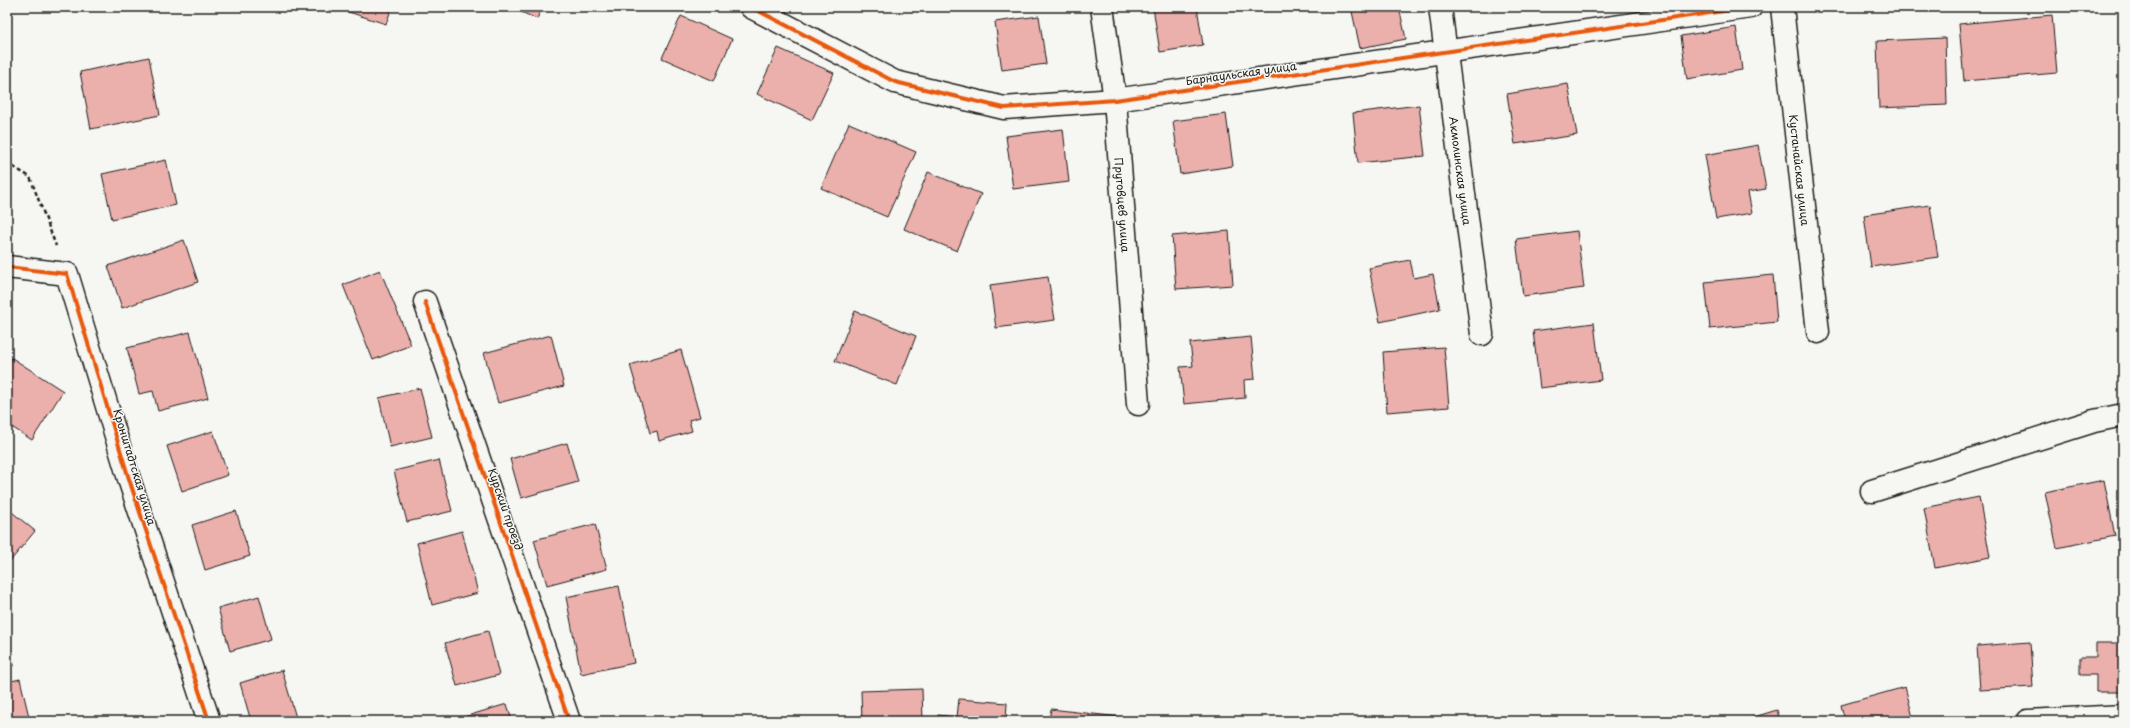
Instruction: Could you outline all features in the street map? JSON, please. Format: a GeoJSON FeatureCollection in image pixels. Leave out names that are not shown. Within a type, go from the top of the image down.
{"type":"FeatureCollection","features":[{"type":"Feature","properties":{"kind":"street","name":"Барнаульская улица"},"geometry":{"type":"LineString","coordinates":[[751,7],[895,82],[1004,108],[1116,100],[1751,7]]}},
{"type":"Feature","properties":{"kind":"street","name":"Прутовцев улица"},"geometry":{"type":"LineString","coordinates":[[1102,7],[1116,100],[1138,404]]}},
{"type":"Feature","properties":{"kind":"street","name":"Акмолинская улица"},"geometry":{"type":"LineString","coordinates":[[1440,7],[1482,334]]}},
{"type":"Feature","properties":{"kind":"street","name":"Кустанайская улица"},"geometry":{"type":"LineString","coordinates":[[1782,7],[1818,332]]}},
{"type":"Feature","properties":{"kind":"street"},"geometry":{"type":"LineString","coordinates":[[7,266],[67,274]]}},
{"type":"Feature","properties":{"kind":"street","name":"Кронштадтская улица"},"geometry":{"type":"LineString","coordinates":[[67,274],[132,487],[209,721]]}},
{"type":"Feature","properties":{"kind":"street","name":"Курский проезд"},"geometry":{"type":"LineString","coordinates":[[425,302],[570,721]]}},
{"type":"Feature","properties":{"kind":"street"},"geometry":{"type":"LineString","coordinates":[[1872,490],[2094,421],[2123,415]]}},
{"type":"Feature","properties":{"kind":"street"},"geometry":{"type":"LineString","coordinates":[[2028,721],[2123,716]]}},
{"type":"Feature","properties":{"kind":"path"},"geometry":{"type":"LineString","coordinates":[[7,163],[30,177],[67,274]]}},
{"type":"Feature","properties":{"kind":"building"},"geometry":{"type":"Polygon","coordinates":[[[333,7],[392,7],[386,24],[333,7]]]}},
{"type":"Feature","properties":{"kind":"building"},"geometry":{"type":"Polygon","coordinates":[[[510,7],[542,7],[537,19],[510,7]]]}},
{"type":"Feature","properties":{"kind":"building"},"geometry":{"type":"Polygon","coordinates":[[[1153,7],[1197,7],[1203,45],[1160,52],[1153,7]]]}},
{"type":"Feature","properties":{"kind":"building"},"geometry":{"type":"Polygon","coordinates":[[[1351,7],[1399,7],[1406,39],[1360,48],[1351,7]]]}},
{"type":"Feature","properties":{"kind":"building"},"geometry":{"type":"Polygon","coordinates":[[[2052,15],[2057,73],[1964,81],[1959,24],[2052,15]]]}},
{"type":"Feature","properties":{"kind":"building"},"geometry":{"type":"Polygon","coordinates":[[[681,16],[732,39],[714,81],[662,58],[681,16]]]}},
{"type":"Feature","properties":{"kind":"building"},"geometry":{"type":"Polygon","coordinates":[[[1039,16],[1046,64],[1002,70],[995,22],[1039,16]]]}},
{"type":"Feature","properties":{"kind":"building"},"geometry":{"type":"Polygon","coordinates":[[[1736,27],[1742,70],[1687,79],[1681,36],[1736,27]]]}},
{"type":"Feature","properties":{"kind":"building"},"geometry":{"type":"Polygon","coordinates":[[[1945,38],[1947,105],[1879,108],[1877,41],[1945,38]]]}},
{"type":"Feature","properties":{"kind":"building"},"geometry":{"type":"Polygon","coordinates":[[[778,48],[834,73],[812,120],[757,94],[778,48]]]}},
{"type":"Feature","properties":{"kind":"building"},"geometry":{"type":"Polygon","coordinates":[[[149,57],[160,115],[91,129],[80,72],[149,57]]]}},
{"type":"Feature","properties":{"kind":"building"},"geometry":{"type":"Polygon","coordinates":[[[1568,84],[1577,135],[1515,144],[1507,94],[1568,84]]]}},
{"type":"Feature","properties":{"kind":"building"},"geometry":{"type":"Polygon","coordinates":[[[1419,105],[1425,156],[1358,163],[1353,113],[1419,105]]]}},
{"type":"Feature","properties":{"kind":"building"},"geometry":{"type":"Polygon","coordinates":[[[1226,114],[1233,166],[1180,174],[1173,121],[1226,114]]]}},
{"type":"Feature","properties":{"kind":"building"},"geometry":{"type":"Polygon","coordinates":[[[849,123],[916,152],[887,217],[821,188],[849,123]]]}},
{"type":"Feature","properties":{"kind":"building"},"geometry":{"type":"Polygon","coordinates":[[[1063,129],[1069,182],[1013,189],[1006,136],[1063,129]]]}},
{"type":"Feature","properties":{"kind":"building"},"geometry":{"type":"Polygon","coordinates":[[[1758,145],[1766,189],[1748,192],[1752,213],[1716,219],[1705,155],[1758,145]]]}},
{"type":"Feature","properties":{"kind":"building"},"geometry":{"type":"Polygon","coordinates":[[[166,160],[176,205],[112,219],[102,174],[166,160]]]}},
{"type":"Feature","properties":{"kind":"building"},"geometry":{"type":"Polygon","coordinates":[[[928,172],[981,194],[957,251],[904,229],[928,172]]]}},
{"type":"Feature","properties":{"kind":"building"},"geometry":{"type":"Polygon","coordinates":[[[1930,205],[1938,257],[1871,267],[1864,215],[1930,205]]]}},
{"type":"Feature","properties":{"kind":"building"},"geometry":{"type":"Polygon","coordinates":[[[1229,231],[1233,285],[1176,289],[1172,236],[1229,231]]]}},
{"type":"Feature","properties":{"kind":"building"},"geometry":{"type":"Polygon","coordinates":[[[1577,231],[1584,288],[1523,296],[1516,239],[1577,231]]]}},
{"type":"Feature","properties":{"kind":"building"},"geometry":{"type":"Polygon","coordinates":[[[184,240],[198,282],[122,308],[108,266],[184,240]]]}},
{"type":"Feature","properties":{"kind":"building"},"geometry":{"type":"Polygon","coordinates":[[[1410,260],[1414,278],[1433,274],[1440,309],[1380,322],[1369,268],[1410,260]]]}},
{"type":"Feature","properties":{"kind":"building"},"geometry":{"type":"Polygon","coordinates":[[[380,270],[411,345],[373,360],[343,285],[380,270]]]}},
{"type":"Feature","properties":{"kind":"building"},"geometry":{"type":"Polygon","coordinates":[[[1773,275],[1777,322],[1710,329],[1705,282],[1773,275]]]}},
{"type":"Feature","properties":{"kind":"building"},"geometry":{"type":"Polygon","coordinates":[[[1048,277],[1055,320],[996,328],[990,285],[1048,277]]]}},
{"type":"Feature","properties":{"kind":"building"},"geometry":{"type":"Polygon","coordinates":[[[855,311],[916,336],[897,385],[835,361],[855,311]]]}},
{"type":"Feature","properties":{"kind":"building"},"geometry":{"type":"Polygon","coordinates":[[[1594,323],[1601,380],[1540,388],[1533,331],[1594,323]]]}},
{"type":"Feature","properties":{"kind":"building"},"geometry":{"type":"Polygon","coordinates":[[[190,332],[208,398],[158,411],[153,391],[139,394],[127,348],[190,332]]]}},
{"type":"Feature","properties":{"kind":"building"},"geometry":{"type":"Polygon","coordinates":[[[551,335],[564,386],[498,403],[484,353],[551,335]]]}},
{"type":"Feature","properties":{"kind":"building"},"geometry":{"type":"Polygon","coordinates":[[[1251,337],[1255,379],[1244,380],[1245,398],[1184,404],[1180,367],[1193,366],[1190,343],[1251,337]]]}},
{"type":"Feature","properties":{"kind":"building"},"geometry":{"type":"Polygon","coordinates":[[[1444,347],[1449,407],[1387,412],[1383,352],[1444,347]]]}},
{"type":"Feature","properties":{"kind":"building"},"geometry":{"type":"Polygon","coordinates":[[[681,350],[700,417],[689,420],[692,431],[659,441],[657,431],[650,433],[630,365],[681,350]]]}},
{"type":"Feature","properties":{"kind":"building"},"geometry":{"type":"Polygon","coordinates":[[[12,358],[63,391],[32,440],[7,424],[7,365],[12,358]]]}},
{"type":"Feature","properties":{"kind":"building"},"geometry":{"type":"Polygon","coordinates":[[[420,388],[432,437],[390,447],[379,398],[420,388]]]}},
{"type":"Feature","properties":{"kind":"building"},"geometry":{"type":"Polygon","coordinates":[[[213,431],[228,475],[182,491],[167,446],[213,431]]]}},
{"type":"Feature","properties":{"kind":"building"},"geometry":{"type":"Polygon","coordinates":[[[567,443],[578,482],[521,498],[510,459],[567,443]]]}},
{"type":"Feature","properties":{"kind":"building"},"geometry":{"type":"Polygon","coordinates":[[[439,460],[452,511],[407,522],[394,471],[439,460]]]}},
{"type":"Feature","properties":{"kind":"building"},"geometry":{"type":"Polygon","coordinates":[[[2104,480],[2115,536],[2057,548],[2045,492],[2104,480]]]}},
{"type":"Feature","properties":{"kind":"building"},"geometry":{"type":"Polygon","coordinates":[[[1979,497],[1990,557],[1935,568],[1924,508],[1979,497]]]}},
{"type":"Feature","properties":{"kind":"building"},"geometry":{"type":"Polygon","coordinates":[[[7,508],[35,531],[7,565],[7,508]]]}},
{"type":"Feature","properties":{"kind":"building"},"geometry":{"type":"Polygon","coordinates":[[[236,511],[250,556],[205,570],[192,525],[236,511]]]}},
{"type":"Feature","properties":{"kind":"building"},"geometry":{"type":"Polygon","coordinates":[[[595,524],[607,569],[547,585],[534,540],[595,524]]]}},
{"type":"Feature","properties":{"kind":"building"},"geometry":{"type":"Polygon","coordinates":[[[462,531],[478,593],[432,605],[417,543],[462,531]]]}},
{"type":"Feature","properties":{"kind":"building"},"geometry":{"type":"Polygon","coordinates":[[[619,586],[634,663],[581,674],[566,597],[619,586]]]}},
{"type":"Feature","properties":{"kind":"building"},"geometry":{"type":"Polygon","coordinates":[[[259,596],[271,639],[230,651],[218,608],[259,596]]]}},
{"type":"Feature","properties":{"kind":"building"},"geometry":{"type":"Polygon","coordinates":[[[488,631],[499,675],[457,686],[445,643],[488,631]]]}},
{"type":"Feature","properties":{"kind":"building"},"geometry":{"type":"Polygon","coordinates":[[[7,641],[14,665],[7,667],[7,641]]]}},
{"type":"Feature","properties":{"kind":"building"},"geometry":{"type":"Polygon","coordinates":[[[2030,642],[2033,687],[1980,690],[1977,646],[2030,642]]]}},
{"type":"Feature","properties":{"kind":"building"},"geometry":{"type":"Polygon","coordinates":[[[2096,643],[2123,643],[2123,692],[2096,692],[2096,675],[2080,675],[2080,657],[2096,657],[2096,643]]]}},
{"type":"Feature","properties":{"kind":"building"},"geometry":{"type":"Polygon","coordinates":[[[282,670],[297,721],[251,721],[240,683],[282,670]]]}},
{"type":"Feature","properties":{"kind":"building"},"geometry":{"type":"Polygon","coordinates":[[[20,679],[30,721],[7,721],[7,682],[20,679]]]}},
{"type":"Feature","properties":{"kind":"building"},"geometry":{"type":"Polygon","coordinates":[[[1905,687],[1914,721],[1845,721],[1841,705],[1905,687]]]}},
{"type":"Feature","properties":{"kind":"building"},"geometry":{"type":"Polygon","coordinates":[[[922,689],[923,721],[862,721],[861,691],[922,689]]]}},
{"type":"Feature","properties":{"kind":"building"},"geometry":{"type":"Polygon","coordinates":[[[959,699],[1007,703],[1006,721],[937,721],[938,715],[957,717],[959,699]]]}},
{"type":"Feature","properties":{"kind":"building"},"geometry":{"type":"Polygon","coordinates":[[[507,704],[512,721],[457,721],[457,719],[507,704]]]}},
{"type":"Feature","properties":{"kind":"building"},"geometry":{"type":"Polygon","coordinates":[[[1051,709],[1119,717],[1118,721],[1049,721],[1051,709]]]}},
{"type":"Feature","properties":{"kind":"building"},"geometry":{"type":"Polygon","coordinates":[[[1777,710],[1780,721],[1741,721],[1777,710]]]}},
{"type":"Feature","properties":{"kind":"cycle path"},"geometry":{"type":"LineString","coordinates":[[751,7],[895,82],[1004,108],[1115,100],[1751,7]]}},
{"type":"Feature","properties":{"kind":"cycle path"},"geometry":{"type":"LineString","coordinates":[[7,267],[67,274],[129,479],[209,721]]}},
{"type":"Feature","properties":{"kind":"cycle path"},"geometry":{"type":"LineString","coordinates":[[425,302],[569,721]]}}]}
